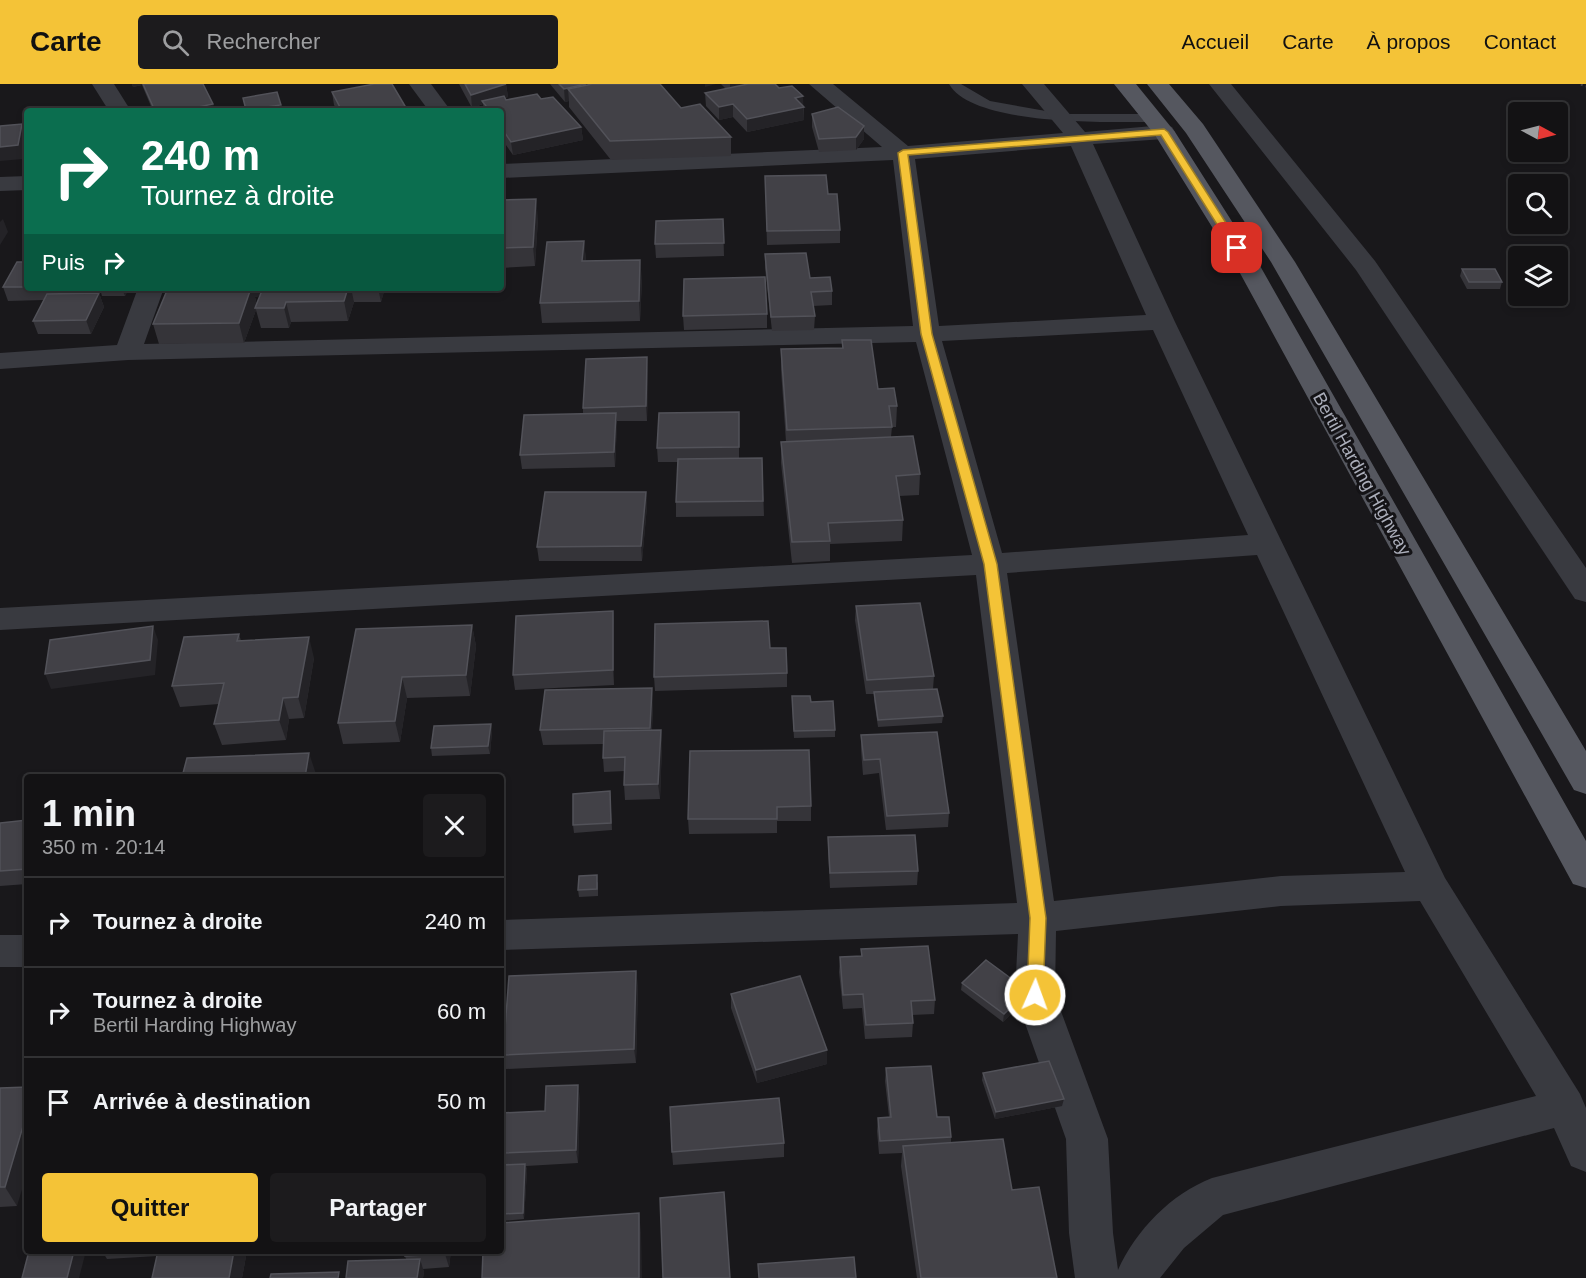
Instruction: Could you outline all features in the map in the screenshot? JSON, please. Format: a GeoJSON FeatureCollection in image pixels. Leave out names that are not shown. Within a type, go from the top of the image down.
{"type":"FeatureCollection","features":[{"type":"Feature","properties":{"kind":"main road","name":"Bertil Harding Highway"},"geometry":{"type":"LineString","coordinates":[[1125,84],[1158,125],[1248,264],[1586,874]]}},
{"type":"Feature","properties":{"kind":"main road","name":"Bertil Harding Highway"},"geometry":{"type":"LineString","coordinates":[[1158,84],[1195,129],[1283,262],[1586,781]]}},
{"type":"Feature","properties":{"kind":"street"},"geometry":{"type":"LineString","coordinates":[[103,84],[118,108]]}},
{"type":"Feature","properties":{"kind":"street"},"geometry":{"type":"LineString","coordinates":[[420,84],[438,108]]}},
{"type":"Feature","properties":{"kind":"street"},"geometry":{"type":"LineString","coordinates":[[820,84],[903,153],[927,334],[990,564],[1038,918],[1035,995],[1087,1138],[1091,1233],[1097,1278]]}},
{"type":"Feature","properties":{"kind":"street"},"geometry":{"type":"LineString","coordinates":[[1033,84],[1071,128],[1266,544],[1430,886],[1564,1107],[1586,1153]]}},
{"type":"Feature","properties":{"kind":"street"},"geometry":{"type":"LineString","coordinates":[[1220,84],[1366,266],[1586,592]]}},
{"type":"Feature","properties":{"kind":"street"},"geometry":{"type":"LineString","coordinates":[[504,171],[903,153],[1071,128],[1158,125]]}},
{"type":"Feature","properties":{"kind":"street"},"geometry":{"type":"LineString","coordinates":[[0,184],[24,183]]}},
{"type":"Feature","properties":{"kind":"street"},"geometry":{"type":"LineString","coordinates":[[128,352],[150,291]]}},
{"type":"Feature","properties":{"kind":"street"},"geometry":{"type":"LineString","coordinates":[[0,361],[128,352],[927,334],[1162,322]]}},
{"type":"Feature","properties":{"kind":"street"},"geometry":{"type":"LineString","coordinates":[[0,619],[990,564],[1266,544]]}},
{"type":"Feature","properties":{"kind":"street"},"geometry":{"type":"LineString","coordinates":[[504,935],[1038,918],[1281,891],[1430,886]]}},
{"type":"Feature","properties":{"kind":"street"},"geometry":{"type":"LineString","coordinates":[[0,951],[24,951]]}},
{"type":"Feature","properties":{"kind":"street"},"geometry":{"type":"LineString","coordinates":[[1137,1278],[1158,1245],[1183,1218],[1212,1198],[1564,1107]]}},
{"type":"Feature","properties":{"kind":"lane"},"geometry":{"type":"LineString","coordinates":[[955,84],[958,89],[986,104],[1071,128]]}},
{"type":"Feature","properties":{"kind":"path"},"geometry":{"type":"LineString","coordinates":[[1581,84],[1586,86]]}},
{"type":"Feature","properties":{"kind":"building"},"geometry":{"type":"Polygon","coordinates":[[[143,84],[203,84],[213,104],[194,108],[154,108],[143,84]]]}},
{"type":"Feature","properties":{"kind":"building"},"geometry":{"type":"Polygon","coordinates":[[[374,84],[392,84],[406,108],[340,108],[332,92],[374,84]]]}},
{"type":"Feature","properties":{"kind":"building"},"geometry":{"type":"Polygon","coordinates":[[[465,84],[506,84],[471,95],[465,84]]]}},
{"type":"Feature","properties":{"kind":"building"},"geometry":{"type":"Polygon","coordinates":[[[559,84],[586,84],[564,89],[559,84]]]}},
{"type":"Feature","properties":{"kind":"building"},"geometry":{"type":"Polygon","coordinates":[[[592,84],[660,84],[681,108],[700,104],[731,137],[610,141],[568,89],[592,84]]]}},
{"type":"Feature","properties":{"kind":"building"},"geometry":{"type":"Polygon","coordinates":[[[748,84],[775,84],[779,88],[792,86],[803,96],[795,98],[804,107],[747,119],[733,104],[719,107],[705,93],[748,84]]]}},
{"type":"Feature","properties":{"kind":"building"},"geometry":{"type":"Polygon","coordinates":[[[277,92],[281,105],[246,108],[243,98],[277,92]]]}},
{"type":"Feature","properties":{"kind":"building"},"geometry":{"type":"Polygon","coordinates":[[[537,94],[541,99],[553,97],[581,127],[511,142],[504,132],[504,108],[488,108],[482,101],[504,96],[506,100],[537,94]]]}},
{"type":"Feature","properties":{"kind":"building"},"geometry":{"type":"Polygon","coordinates":[[[838,107],[864,126],[856,137],[819,139],[812,114],[838,107]]]}},
{"type":"Feature","properties":{"kind":"building"},"geometry":{"type":"Polygon","coordinates":[[[22,124],[18,145],[0,147],[0,126],[22,124]]]}},
{"type":"Feature","properties":{"kind":"building"},"geometry":{"type":"Polygon","coordinates":[[[826,175],[828,194],[837,194],[840,230],[767,231],[765,176],[826,175]]]}},
{"type":"Feature","properties":{"kind":"building"},"geometry":{"type":"Polygon","coordinates":[[[536,199],[533,247],[504,248],[504,200],[536,199]]]}},
{"type":"Feature","properties":{"kind":"building"},"geometry":{"type":"Polygon","coordinates":[[[723,219],[724,243],[655,244],[656,221],[723,219]]]}},
{"type":"Feature","properties":{"kind":"building"},"geometry":{"type":"Polygon","coordinates":[[[584,241],[582,261],[640,260],[639,301],[540,303],[547,242],[584,241]]]}},
{"type":"Feature","properties":{"kind":"building"},"geometry":{"type":"Polygon","coordinates":[[[806,253],[810,278],[830,277],[832,291],[811,292],[815,316],[771,317],[765,254],[806,253]]]}},
{"type":"Feature","properties":{"kind":"building"},"geometry":{"type":"Polygon","coordinates":[[[17,262],[24,262],[24,287],[3,287],[17,262]]]}},
{"type":"Feature","properties":{"kind":"building"},"geometry":{"type":"Polygon","coordinates":[[[1462,269],[1495,269],[1502,282],[1469,282],[1462,269]]]}},
{"type":"Feature","properties":{"kind":"building"},"geometry":{"type":"Polygon","coordinates":[[[765,277],[767,314],[683,316],[684,279],[765,277]]]}},
{"type":"Feature","properties":{"kind":"building"},"geometry":{"type":"Polygon","coordinates":[[[167,291],[250,291],[239,323],[153,324],[167,291]]]}},
{"type":"Feature","properties":{"kind":"building"},"geometry":{"type":"Polygon","coordinates":[[[262,291],[347,291],[344,301],[286,302],[284,308],[255,308],[262,291]]]}},
{"type":"Feature","properties":{"kind":"building"},"geometry":{"type":"Polygon","coordinates":[[[99,293],[86,320],[33,321],[47,294],[99,293]]]}},
{"type":"Feature","properties":{"kind":"building"},"geometry":{"type":"Polygon","coordinates":[[[842,340],[871,340],[878,389],[894,388],[897,406],[889,406],[892,427],[787,430],[781,349],[843,348],[842,340]]]}},
{"type":"Feature","properties":{"kind":"building"},"geometry":{"type":"Polygon","coordinates":[[[647,357],[646,406],[583,408],[586,359],[647,357]]]}},
{"type":"Feature","properties":{"kind":"building"},"geometry":{"type":"Polygon","coordinates":[[[739,412],[739,447],[657,448],[659,413],[739,412]]]}},
{"type":"Feature","properties":{"kind":"building"},"geometry":{"type":"Polygon","coordinates":[[[616,413],[614,452],[520,455],[524,415],[616,413]]]}},
{"type":"Feature","properties":{"kind":"building"},"geometry":{"type":"Polygon","coordinates":[[[913,436],[920,474],[896,476],[903,520],[828,523],[830,541],[792,542],[781,442],[913,436]]]}},
{"type":"Feature","properties":{"kind":"building"},"geometry":{"type":"Polygon","coordinates":[[[762,458],[763,501],[676,502],[678,459],[762,458]]]}},
{"type":"Feature","properties":{"kind":"building"},"geometry":{"type":"Polygon","coordinates":[[[545,492],[646,492],[641,546],[537,547],[545,492]]]}},
{"type":"Feature","properties":{"kind":"building"},"geometry":{"type":"Polygon","coordinates":[[[920,603],[934,676],[867,680],[856,606],[920,603]]]}},
{"type":"Feature","properties":{"kind":"building"},"geometry":{"type":"Polygon","coordinates":[[[613,611],[613,670],[513,675],[516,616],[613,611]]]}},
{"type":"Feature","properties":{"kind":"building"},"geometry":{"type":"Polygon","coordinates":[[[768,621],[770,648],[786,648],[787,673],[654,677],[655,624],[768,621]]]}},
{"type":"Feature","properties":{"kind":"building"},"geometry":{"type":"Polygon","coordinates":[[[472,625],[466,675],[402,677],[395,721],[338,723],[356,629],[472,625]]]}},
{"type":"Feature","properties":{"kind":"building"},"geometry":{"type":"Polygon","coordinates":[[[153,626],[150,660],[45,674],[50,640],[153,626]]]}},
{"type":"Feature","properties":{"kind":"building"},"geometry":{"type":"Polygon","coordinates":[[[239,634],[237,641],[309,637],[298,697],[283,698],[279,720],[214,724],[224,683],[172,686],[184,637],[239,634]]]}},
{"type":"Feature","properties":{"kind":"building"},"geometry":{"type":"Polygon","coordinates":[[[652,688],[650,728],[540,730],[545,690],[652,688]]]}},
{"type":"Feature","properties":{"kind":"building"},"geometry":{"type":"Polygon","coordinates":[[[937,689],[943,716],[878,720],[874,692],[937,689]]]}},
{"type":"Feature","properties":{"kind":"building"},"geometry":{"type":"Polygon","coordinates":[[[792,696],[810,696],[811,702],[833,701],[835,730],[794,731],[792,696]]]}},
{"type":"Feature","properties":{"kind":"building"},"geometry":{"type":"Polygon","coordinates":[[[491,724],[488,746],[431,748],[434,726],[491,724]]]}},
{"type":"Feature","properties":{"kind":"building"},"geometry":{"type":"Polygon","coordinates":[[[661,730],[658,784],[624,785],[625,757],[603,758],[604,731],[661,730]]]}},
{"type":"Feature","properties":{"kind":"building"},"geometry":{"type":"Polygon","coordinates":[[[937,732],[949,813],[887,816],[880,759],[864,760],[861,735],[937,732]]]}},
{"type":"Feature","properties":{"kind":"building"},"geometry":{"type":"Polygon","coordinates":[[[809,750],[811,806],[777,807],[777,819],[688,819],[690,751],[809,750]]]}},
{"type":"Feature","properties":{"kind":"building"},"geometry":{"type":"Polygon","coordinates":[[[309,753],[306,774],[183,774],[187,758],[309,753]]]}},
{"type":"Feature","properties":{"kind":"building"},"geometry":{"type":"Polygon","coordinates":[[[610,791],[611,823],[573,825],[573,794],[610,791]]]}},
{"type":"Feature","properties":{"kind":"building"},"geometry":{"type":"Polygon","coordinates":[[[24,820],[24,869],[0,871],[0,823],[24,820]]]}},
{"type":"Feature","properties":{"kind":"building"},"geometry":{"type":"Polygon","coordinates":[[[915,835],[918,871],[830,873],[828,837],[915,835]]]}},
{"type":"Feature","properties":{"kind":"building"},"geometry":{"type":"Polygon","coordinates":[[[597,875],[597,889],[578,890],[579,876],[597,875]]]}},
{"type":"Feature","properties":{"kind":"building"},"geometry":{"type":"Polygon","coordinates":[[[928,946],[935,1000],[911,1001],[913,1023],[866,1025],[863,994],[843,995],[840,957],[862,956],[861,949],[928,946]]]}},
{"type":"Feature","properties":{"kind":"building"},"geometry":{"type":"Polygon","coordinates":[[[986,960],[1028,991],[1004,1014],[962,983],[986,960]]]}},
{"type":"Feature","properties":{"kind":"building"},"geometry":{"type":"Polygon","coordinates":[[[636,971],[634,1049],[504,1055],[509,976],[636,971]]]}},
{"type":"Feature","properties":{"kind":"building"},"geometry":{"type":"Polygon","coordinates":[[[800,976],[827,1050],[756,1070],[731,994],[800,976]]]}},
{"type":"Feature","properties":{"kind":"building"},"geometry":{"type":"Polygon","coordinates":[[[1049,1061],[1064,1099],[996,1112],[983,1073],[1049,1061]]]}},
{"type":"Feature","properties":{"kind":"building"},"geometry":{"type":"Polygon","coordinates":[[[931,1066],[937,1117],[949,1117],[951,1137],[880,1141],[878,1118],[891,1117],[886,1068],[931,1066]]]}},
{"type":"Feature","properties":{"kind":"building"},"geometry":{"type":"Polygon","coordinates":[[[578,1085],[576,1150],[504,1153],[504,1113],[545,1111],[546,1086],[578,1085]]]}},
{"type":"Feature","properties":{"kind":"building"},"geometry":{"type":"Polygon","coordinates":[[[24,1087],[24,1123],[5,1187],[0,1187],[0,1088],[24,1087]]]}},
{"type":"Feature","properties":{"kind":"building"},"geometry":{"type":"Polygon","coordinates":[[[779,1098],[784,1143],[672,1152],[670,1107],[779,1098]]]}},
{"type":"Feature","properties":{"kind":"building"},"geometry":{"type":"Polygon","coordinates":[[[1003,1139],[1012,1190],[1039,1187],[1057,1278],[921,1278],[903,1146],[1003,1139]]]}},
{"type":"Feature","properties":{"kind":"building"},"geometry":{"type":"Polygon","coordinates":[[[525,1164],[523,1213],[504,1214],[504,1165],[525,1164]]]}},
{"type":"Feature","properties":{"kind":"building"},"geometry":{"type":"Polygon","coordinates":[[[724,1192],[730,1278],[663,1278],[660,1198],[724,1192]]]}},
{"type":"Feature","properties":{"kind":"building"},"geometry":{"type":"Polygon","coordinates":[[[639,1213],[639,1278],[482,1278],[483,1254],[504,1254],[504,1223],[639,1213]]]}},
{"type":"Feature","properties":{"kind":"building"},"geometry":{"type":"Polygon","coordinates":[[[28,1254],[73,1254],[67,1278],[22,1278],[28,1254]]]}},
{"type":"Feature","properties":{"kind":"building"},"geometry":{"type":"Polygon","coordinates":[[[157,1254],[233,1254],[229,1278],[152,1278],[157,1254]]]}},
{"type":"Feature","properties":{"kind":"building"},"geometry":{"type":"Polygon","coordinates":[[[405,1254],[445,1254],[405,1256],[405,1254]]]}},
{"type":"Feature","properties":{"kind":"building"},"geometry":{"type":"Polygon","coordinates":[[[854,1257],[856,1278],[759,1278],[758,1264],[854,1257]]]}},
{"type":"Feature","properties":{"kind":"building"},"geometry":{"type":"Polygon","coordinates":[[[420,1259],[417,1278],[346,1278],[348,1261],[420,1259]]]}},
{"type":"Feature","properties":{"kind":"building"},"geometry":{"type":"Polygon","coordinates":[[[339,1272],[338,1278],[270,1278],[271,1274],[339,1272]]]}},
{"type":"Feature","properties":{"kind":"route"},"geometry":{"type":"LineString","coordinates":[[1035,995],[1038,918],[990,564],[927,334],[903,153],[1164,132],[1237,248]]}}]}
